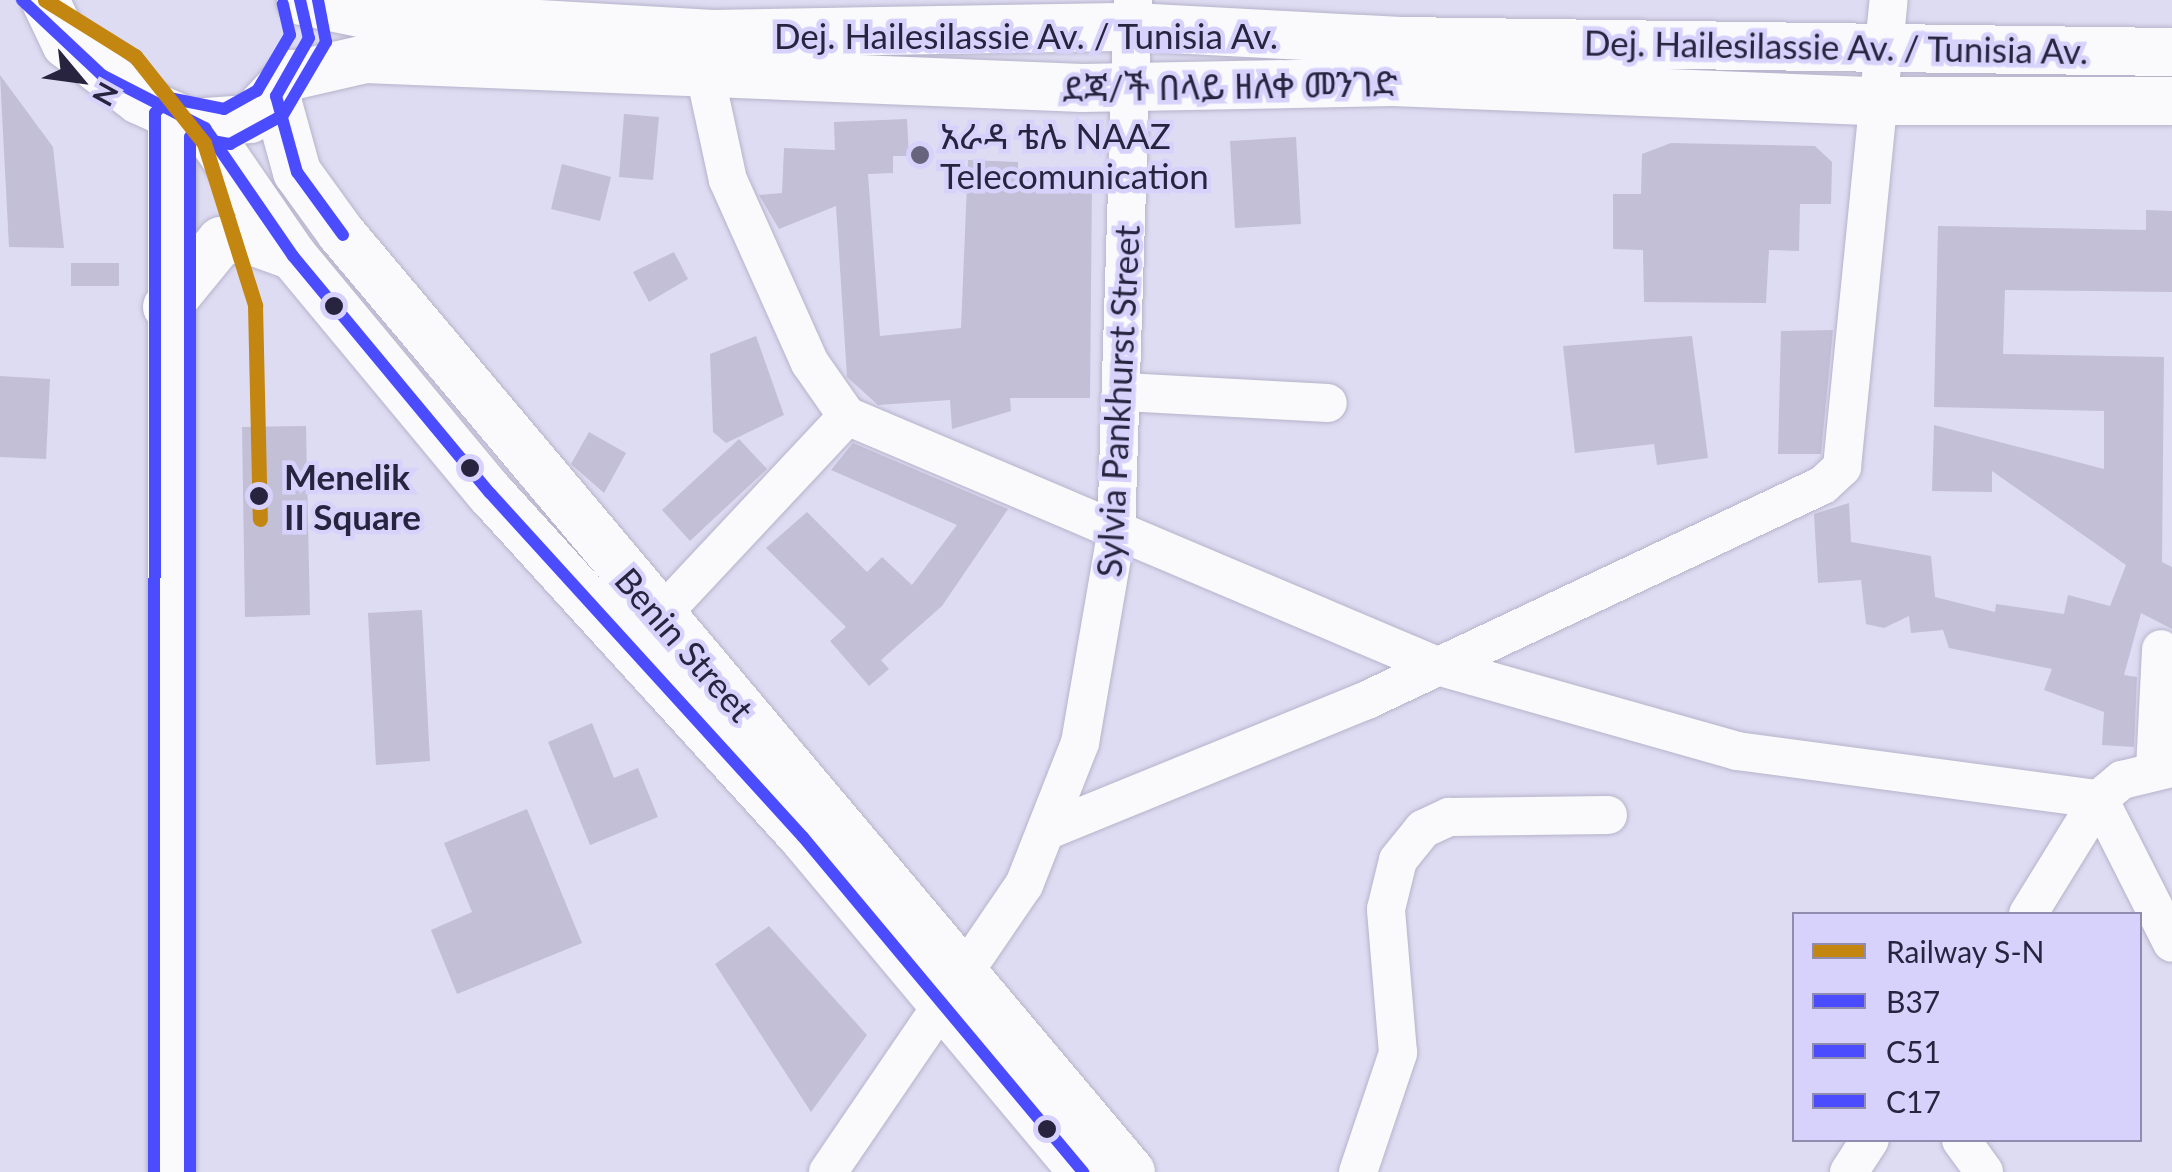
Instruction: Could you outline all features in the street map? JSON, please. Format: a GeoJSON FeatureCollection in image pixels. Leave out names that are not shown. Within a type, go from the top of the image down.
{"type":"FeatureCollection","features":[{"type":"Feature","properties":{"kind":"main road","name":"Dej. Hailesilassie Av. / Tunisia Av."},"geometry":{"type":"LineString","coordinates":[[301,1],[477,10],[712,34],[1133,14],[1883,48],[2172,52]]}},
{"type":"Feature","properties":{"kind":"main road"},"geometry":{"type":"LineString","coordinates":[[38,6],[102,75],[188,121],[250,120],[296,79],[309,38],[301,1]]}},
{"type":"Feature","properties":{"kind":"main road","name":"ደጃ/ች በላይ ዘለቀ መንገድ"},"geometry":{"type":"LineString","coordinates":[[296,79],[705,74],[1128,88],[1393,82],[1874,101],[2172,101]]}},
{"type":"Feature","properties":{"kind":"main road","name":"Benin Street"},"geometry":{"type":"LineString","coordinates":[[296,79],[286,145],[438,355],[660,615],[816,824],[954,988],[1131,1172]]}},
{"type":"Feature","properties":{"kind":"main road"},"geometry":{"type":"LineString","coordinates":[[172,1172],[167,307],[188,121]]}},
{"type":"Feature","properties":{"kind":"main road","name":"Benin Street"},"geometry":{"type":"LineString","coordinates":[[188,121],[293,256],[490,493],[816,824]]}},
{"type":"Feature","properties":{"kind":"main road"},"geometry":{"type":"LineString","coordinates":[[167,307],[220,241],[246,239],[293,256]]}},
{"type":"Feature","properties":{"kind":"main road","name":"Benin Street"},"geometry":{"type":"LineString","coordinates":[[954,988],[1082,1172]]}},
{"type":"Feature","properties":{"kind":"street"},"geometry":{"type":"LineString","coordinates":[[1052,830],[1437,666],[1823,486],[1842,467],[1874,101],[1888,0]]}},
{"type":"Feature","properties":{"kind":"street","name":"Sylvia Pankhurst Street"},"geometry":{"type":"LineString","coordinates":[[828,1172],[954,988],[1052,830],[1080,743],[1116,535],[1124,392],[1128,88],[1133,14]]}},
{"type":"Feature","properties":{"kind":"street"},"geometry":{"type":"LineString","coordinates":[[705,74],[728,180],[810,363],[848,416],[1116,535],[1437,666],[1737,751],[2099,798],[2163,769],[2161,649]]}},
{"type":"Feature","properties":{"kind":"street"},"geometry":{"type":"LineString","coordinates":[[1124,392],[1328,403]]}},
{"type":"Feature","properties":{"kind":"street"},"geometry":{"type":"LineString","coordinates":[[660,615],[848,416]]}},
{"type":"Feature","properties":{"kind":"street"},"geometry":{"type":"LineString","coordinates":[[2029,912],[2099,798]]}},
{"type":"Feature","properties":{"kind":"street"},"geometry":{"type":"LineString","coordinates":[[2099,798],[2172,943]]}},
{"type":"Feature","properties":{"kind":"street"},"geometry":{"type":"LineString","coordinates":[[1358,1172],[1398,1052],[1386,909],[1398,860],[1423,829],[1449,818],[1608,815]]}},
{"type":"Feature","properties":{"kind":"street"},"geometry":{"type":"LineString","coordinates":[[1962,1142],[1984,1172]]}},
{"type":"Feature","properties":{"kind":"building"},"geometry":{"type":"Polygon","coordinates":[[[0,75],[53,147],[64,248],[9,247],[0,75]]]}},
{"type":"Feature","properties":{"kind":"building"},"geometry":{"type":"Polygon","coordinates":[[[624,114],[659,117],[653,180],[619,177],[624,114]]]}},
{"type":"Feature","properties":{"kind":"building"},"geometry":{"type":"Polygon","coordinates":[[[907,119],[909,156],[893,156],[893,173],[868,174],[880,336],[961,328],[968,160],[1018,162],[1018,172],[1052,174],[1051,186],[1092,181],[1090,398],[1010,398],[1011,411],[952,429],[950,400],[878,405],[847,377],[836,206],[779,229],[759,195],[782,193],[784,148],[835,150],[834,122],[907,119]]]}},
{"type":"Feature","properties":{"kind":"building"},"geometry":{"type":"Polygon","coordinates":[[[1296,137],[1301,224],[1235,228],[1230,141],[1296,137]]]}},
{"type":"Feature","properties":{"kind":"building"},"geometry":{"type":"Polygon","coordinates":[[[1671,143],[1815,146],[1832,162],[1831,204],[1800,204],[1799,251],[1769,250],[1766,303],[1644,302],[1643,250],[1613,249],[1613,194],[1641,194],[1642,154],[1671,143]]]}},
{"type":"Feature","properties":{"kind":"building"},"geometry":{"type":"Polygon","coordinates":[[[562,164],[611,177],[600,221],[551,209],[562,164]]]}},
{"type":"Feature","properties":{"kind":"building"},"geometry":{"type":"Polygon","coordinates":[[[2146,210],[2172,211],[2172,292],[2005,290],[2003,354],[2164,357],[2162,562],[2172,567],[2172,629],[2141,613],[2124,675],[2137,677],[2134,747],[2102,745],[2104,712],[2044,690],[2052,669],[1949,648],[1943,630],[1911,633],[1909,616],[1884,628],[1866,624],[1861,580],[1818,583],[1814,514],[1849,503],[1851,542],[1931,556],[1935,597],[1995,612],[1996,604],[2064,614],[2068,595],[2110,606],[2126,565],[1992,471],[1992,492],[1932,491],[1934,425],[2104,469],[2104,411],[1934,407],[1938,226],[2146,230],[2146,210]]]}},
{"type":"Feature","properties":{"kind":"building"},"geometry":{"type":"Polygon","coordinates":[[[674,252],[688,279],[649,302],[633,272],[674,252]]]}},
{"type":"Feature","properties":{"kind":"building"},"geometry":{"type":"Polygon","coordinates":[[[71,263],[119,263],[119,286],[71,286],[71,263]]]}},
{"type":"Feature","properties":{"kind":"building"},"geometry":{"type":"Polygon","coordinates":[[[1833,330],[1821,454],[1778,454],[1781,331],[1833,330]]]}},
{"type":"Feature","properties":{"kind":"building"},"geometry":{"type":"Polygon","coordinates":[[[756,336],[784,415],[726,443],[713,432],[710,354],[756,336]]]}},
{"type":"Feature","properties":{"kind":"building"},"geometry":{"type":"Polygon","coordinates":[[[1692,336],[1708,458],[1657,465],[1654,444],[1575,453],[1563,346],[1692,336]]]}},
{"type":"Feature","properties":{"kind":"building"},"geometry":{"type":"Polygon","coordinates":[[[0,376],[50,379],[46,459],[0,457],[0,376]]]}},
{"type":"Feature","properties":{"kind":"building"},"geometry":{"type":"Polygon","coordinates":[[[306,426],[310,615],[245,617],[242,427],[306,426]]]}},
{"type":"Feature","properties":{"kind":"building"},"geometry":{"type":"Polygon","coordinates":[[[589,432],[626,453],[604,493],[571,464],[589,432]]]}},
{"type":"Feature","properties":{"kind":"building"},"geometry":{"type":"Polygon","coordinates":[[[739,439],[767,469],[690,541],[662,510],[739,439]]]}},
{"type":"Feature","properties":{"kind":"building"},"geometry":{"type":"Polygon","coordinates":[[[853,443],[1008,509],[942,606],[881,660],[889,669],[869,686],[830,641],[846,627],[766,548],[807,512],[867,572],[882,557],[912,585],[957,525],[831,470],[853,443]]]}},
{"type":"Feature","properties":{"kind":"building"},"geometry":{"type":"Polygon","coordinates":[[[422,610],[430,761],[376,765],[368,613],[422,610]]]}},
{"type":"Feature","properties":{"kind":"building"},"geometry":{"type":"Polygon","coordinates":[[[592,723],[614,778],[638,768],[658,817],[590,845],[548,742],[592,723]]]}},
{"type":"Feature","properties":{"kind":"building"},"geometry":{"type":"Polygon","coordinates":[[[527,809],[582,943],[457,994],[431,930],[472,912],[444,843],[527,809]]]}},
{"type":"Feature","properties":{"kind":"building"},"geometry":{"type":"Polygon","coordinates":[[[769,926],[867,1035],[811,1112],[715,964],[769,926]]]}},
{"type":"Feature","properties":{"kind":"rail line","name":"S-N"},"geometry":{"type":"LineString","coordinates":[[45,0],[135,56],[204,143],[255,305],[260,519]]}},
{"type":"Feature","properties":{"kind":"transit line","name":"B37"},"geometry":{"type":"LineString","coordinates":[[22,0],[102,75],[205,128],[293,256],[490,493],[803,837],[1083,1172]]}},
{"type":"Feature","properties":{"kind":"transit line","name":"B37"},"geometry":{"type":"LineString","coordinates":[[300,0],[309,38],[276,96],[297,172],[343,235]]}},
{"type":"Feature","properties":{"kind":"transit line","name":"C51"},"geometry":{"type":"LineString","coordinates":[[190,1172],[190,137],[230,144],[283,115],[326,42],[318,0]]}},
{"type":"Feature","properties":{"kind":"transit line","name":"C17"},"geometry":{"type":"LineString","coordinates":[[154,1172],[155,113],[169,98],[224,109],[257,91],[290,35],[283,4]]}},
{"type":"Feature","properties":{"kind":"place","name":"አራዳ ቴሌ NAAZ Telecomunication"},"geometry":{"type":"Point","coordinates":[920,155]}},
{"type":"Feature","properties":{"kind":"place","name":"Menelik II Square"},"geometry":{"type":"Point","coordinates":[259,496]}}]}
